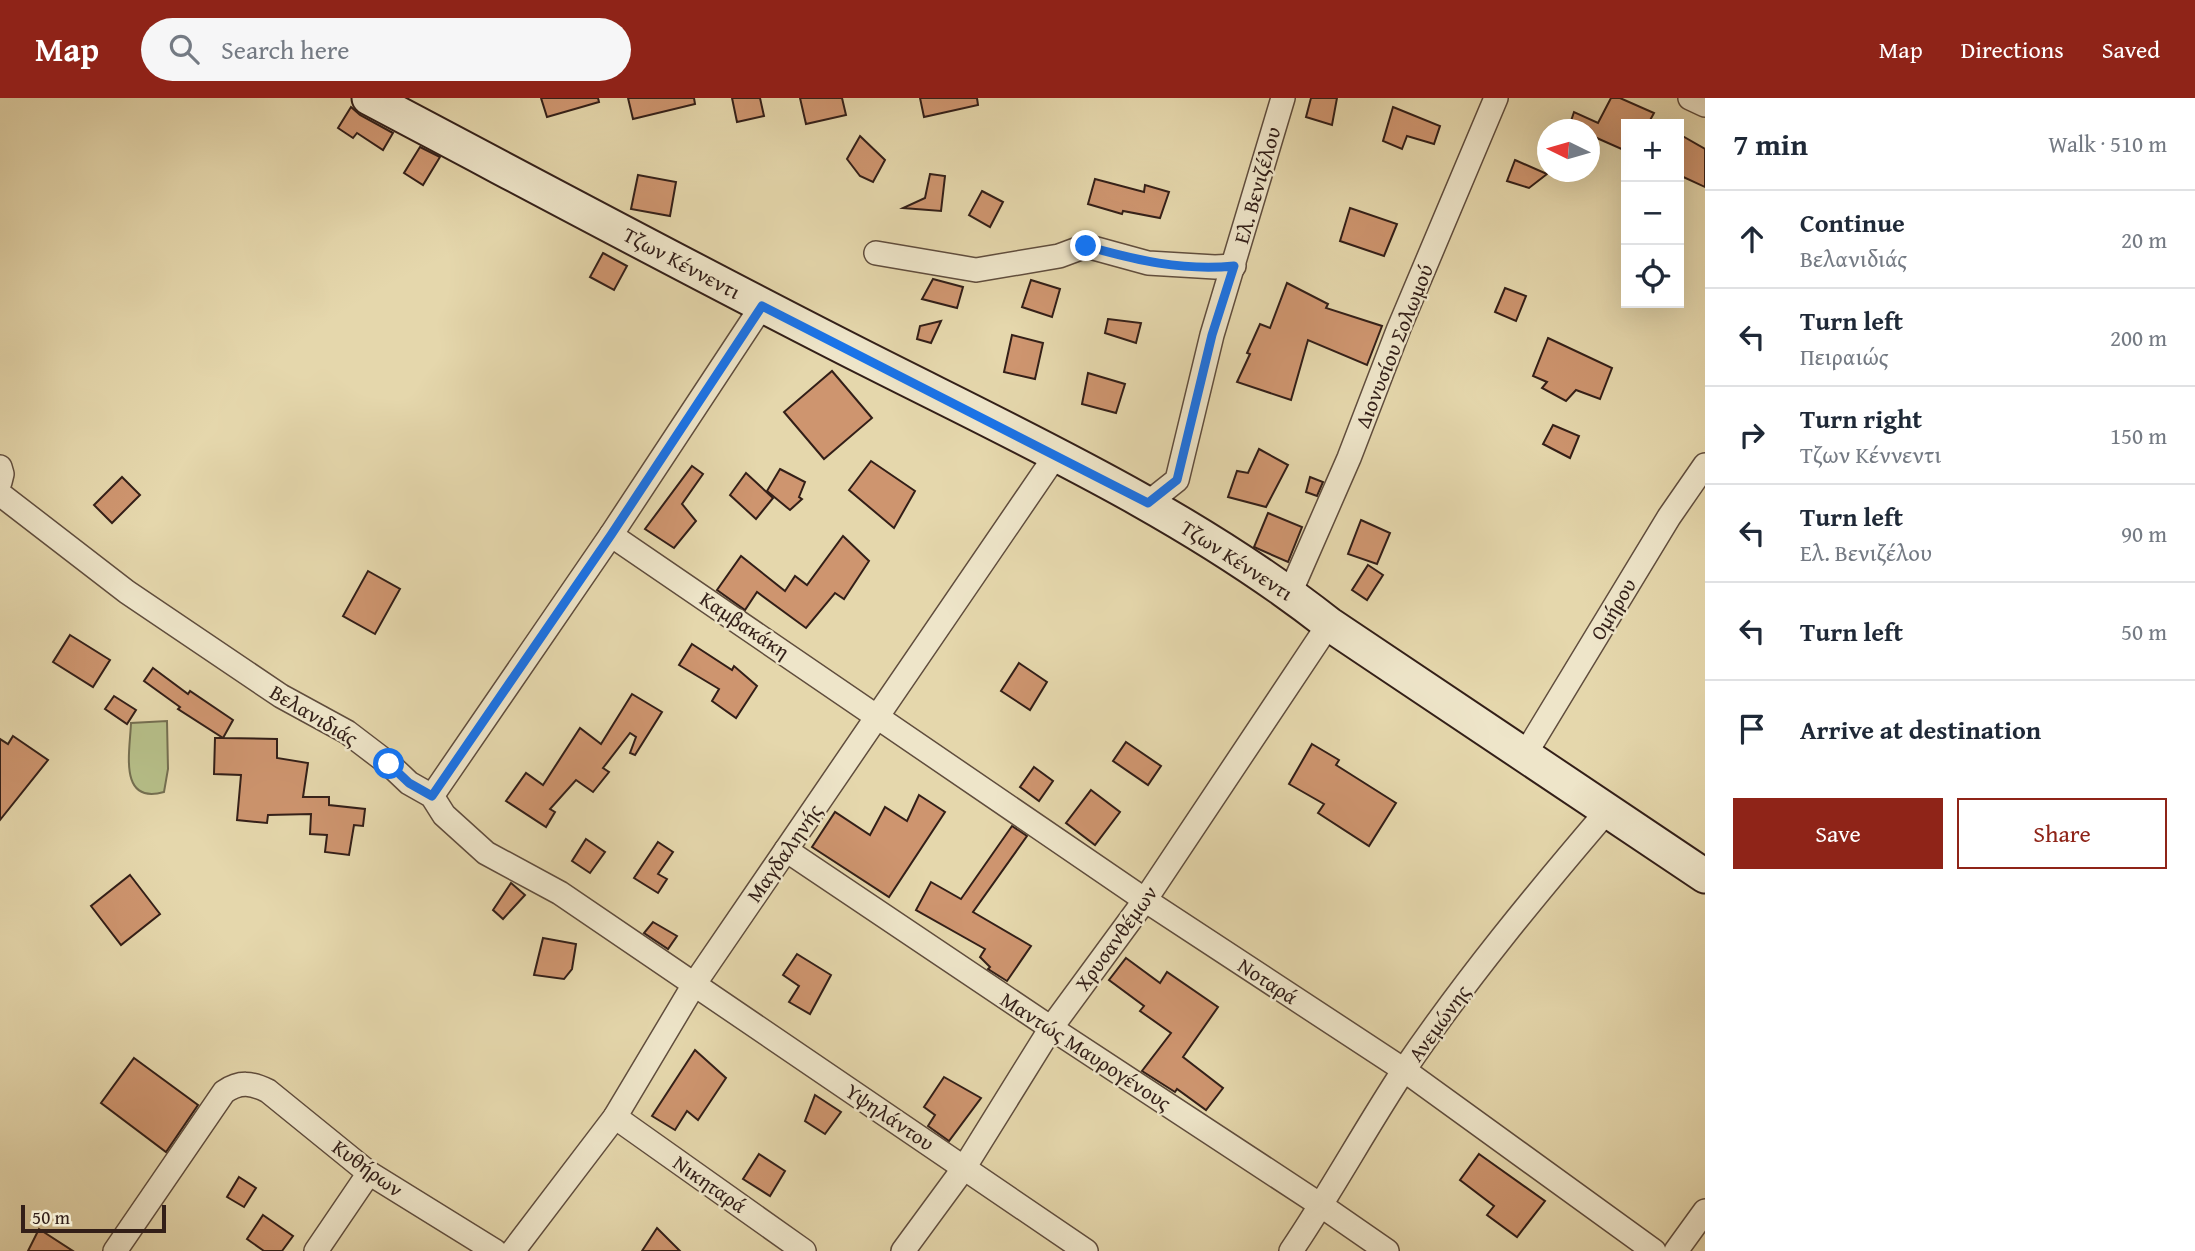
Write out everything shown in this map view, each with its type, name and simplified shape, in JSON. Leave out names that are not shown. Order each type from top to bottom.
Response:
[{"type":"street","name":"Τζων Κέννεντι","points":[[369,98],[762,306],[1148,503],[1290,593],[1329,624],[1705,876]]},
{"type":"street","name":"Ελ. Βενιζέλου","points":[[1148,503],[1177,480],[1212,335],[1283,98]]},
{"type":"street","name":"Διονυσίου Σολωμού","points":[[1290,593],[1349,458],[1399,328],[1496,98]]},
{"type":"street","points":[[1690,98],[1705,105]]},
{"type":"street","points":[[876,253],[976,270],[1059,256],[1086,246],[1148,263],[1234,266]]},
{"type":"street","points":[[432,796],[611,535],[762,306]]},
{"type":"street","name":"Μαγδαληνής","points":[[513,1251],[615,1117],[695,984],[1056,455]]},
{"type":"street","name":"Ομήρου","points":[[1524,756],[1669,517],[1705,465]]},
{"type":"street","points":[[0,467],[0,482]]},
{"type":"street","name":"Βελανιδιάς","points":[[0,494],[127,592],[281,696],[347,732],[409,783],[432,796],[444,816],[486,853],[559,893],[695,984]]},
{"type":"street","name":"Καμβακάκη","points":[[611,535],[878,717]]},
{"type":"street","name":"Χρυσανθέμων","points":[[903,1251],[964,1168],[1051,1028],[1144,901],[1329,624]]},
{"type":"street","name":"Νοταρά","points":[[878,717],[1144,901],[1404,1070],[1654,1251]]},
{"type":"street","name":"Ανεμώνης","points":[[1291,1251],[1322,1206],[1404,1070],[1520,913],[1608,810]]},
{"type":"street","name":"Μαντώς Μαυρογένους","points":[[786,850],[1387,1251]]},
{"type":"street","name":"Υψηλάντου","points":[[695,984],[1086,1251]]},
{"type":"street","name":"Κυθήρων","points":[[114,1251],[224,1092],[244,1083],[268,1091],[369,1173],[495,1251]]},
{"type":"street","name":"Νικηταρά","points":[[615,1117],[804,1251]]},
{"type":"street","points":[[316,1251],[369,1173]]},
{"type":"street","points":[[1676,1251],[1705,1210]]},
{"type":"green space","points":[[167,721],[168,769],[164,792],[149,794],[139,791],[130,773],[131,723]]},
{"type":"building","points":[[541,98],[598,98],[599,102],[547,117]]},
{"type":"building","points":[[628,98],[694,98],[695,104],[633,119]]},
{"type":"building","points":[[732,98],[760,98],[764,116],[737,122]]},
{"type":"building","points":[[800,98],[842,98],[846,115],[806,124]]},
{"type":"building","points":[[920,98],[977,98],[978,105],[924,117]]},
{"type":"building","points":[[1311,98],[1337,98],[1332,125],[1306,117]]},
{"type":"building","points":[[1611,98],[1620,98],[1654,113],[1651,119],[1621,119],[1621,149],[1600,139],[1600,119]]},
{"type":"building","points":[[351,107],[393,133],[383,150],[357,133],[353,138],[338,128]]},
{"type":"building","points":[[1393,107],[1440,126],[1434,144],[1407,136],[1402,149],[1383,141]]},
{"type":"building","points":[[1574,112],[1589,119],[1572,119]]},
{"type":"building","points":[[860,136],[885,160],[873,182],[860,176],[847,159]]},
{"type":"building","points":[[1684,137],[1705,149],[1705,187],[1684,177]]},
{"type":"building","points":[[420,147],[440,157],[423,185],[404,173]]},
{"type":"building","points":[[1515,160],[1537,170],[1537,182],[1529,188],[1507,181]]},
{"type":"building","points":[[930,174],[945,176],[941,211],[903,208],[925,198]]},
{"type":"building","points":[[638,175],[676,182],[670,216],[631,209]]},
{"type":"building","points":[[1095,179],[1144,192],[1145,185],[1169,192],[1160,218],[1123,211],[1122,214],[1088,204]]},
{"type":"building","points":[[982,191],[1003,202],[990,227],[969,215]]},
{"type":"building","points":[[1350,208],[1397,224],[1384,256],[1340,241]]},
{"type":"building","points":[[603,253],[627,266],[614,290],[590,277]]},
{"type":"building","points":[[933,279],[963,287],[957,308],[922,299]]},
{"type":"building","points":[[1031,280],[1060,289],[1052,317],[1022,307]]},
{"type":"building","points":[[1287,283],[1328,304],[1326,308],[1382,326],[1367,365],[1308,340],[1291,400],[1237,382],[1260,324],[1270,328]]},
{"type":"building","points":[[1505,288],[1526,296],[1516,321],[1495,312]]},
{"type":"building","points":[[1108,319],[1141,323],[1136,343],[1105,333]]},
{"type":"building","points":[[941,321],[931,343],[917,339],[920,326]]},
{"type":"building","points":[[1012,335],[1043,343],[1035,379],[1004,372]]},
{"type":"building","points":[[1548,338],[1612,368],[1600,399],[1576,390],[1566,401],[1542,388],[1547,382],[1533,376]]},
{"type":"building","points":[[832,371],[872,418],[824,459],[784,412]]},
{"type":"building","points":[[1088,373],[1125,384],[1116,413],[1082,404]]},
{"type":"building","points":[[1553,425],[1579,436],[1570,458],[1543,444]]},
{"type":"building","points":[[1259,449],[1288,465],[1266,507],[1228,497],[1237,471],[1248,473]]},
{"type":"building","points":[[871,461],[915,491],[894,528],[849,490]]},
{"type":"building","points":[[692,466],[703,474],[682,504],[696,521],[674,548],[645,529]]},
{"type":"building","points":[[780,469],[805,482],[799,497],[802,499],[790,510],[767,491]]},
{"type":"building","points":[[746,473],[773,498],[756,519],[730,495]]},
{"type":"building","points":[[122,477],[140,495],[112,523],[94,505]]},
{"type":"building","points":[[1310,477],[1323,482],[1317,496],[1306,492]]},
{"type":"building","points":[[1268,513],[1302,527],[1288,562],[1254,547]]},
{"type":"building","points":[[1361,520],[1390,533],[1377,564],[1348,554]]},
{"type":"building","points":[[843,536],[869,561],[844,599],[835,593],[806,628],[757,592],[745,610],[717,590],[741,556],[785,591],[795,576],[807,585]]},
{"type":"building","points":[[1368,565],[1383,575],[1367,600],[1352,590]]},
{"type":"building","points":[[368,571],[400,589],[375,634],[343,616]]},
{"type":"building","points":[[70,635],[110,660],[93,687],[53,662]]},
{"type":"building","points":[[692,644],[732,670],[734,666],[757,686],[736,718],[712,701],[719,689],[679,665]]},
{"type":"building","points":[[1019,663],[1047,682],[1030,710],[1001,691]]},
{"type":"building","points":[[153,668],[188,694],[190,691],[233,720],[223,738],[178,709],[180,707],[144,681]]},
{"type":"building","points":[[632,694],[662,712],[635,755],[630,753],[636,737],[630,733],[603,768],[609,772],[593,792],[576,780],[550,809],[555,812],[546,827],[506,801],[526,773],[543,785],[580,728],[601,744]]},
{"type":"building","points":[[114,696],[136,710],[127,724],[105,709]]},
{"type":"building","points":[[13,736],[48,760],[0,820],[0,739],[8,744]]},
{"type":"building","points":[[215,738],[277,739],[277,758],[308,763],[303,797],[329,797],[329,805],[365,809],[363,826],[354,825],[349,855],[325,852],[327,835],[310,834],[311,814],[268,815],[267,823],[237,820],[241,775],[214,774]]},
{"type":"building","points":[[1126,742],[1161,766],[1148,785],[1113,761]]},
{"type":"building","points":[[1312,744],[1339,760],[1336,765],[1396,803],[1369,846],[1318,813],[1324,804],[1289,784]]},
{"type":"building","points":[[1034,767],[1053,781],[1039,801],[1020,787]]},
{"type":"building","points":[[1091,790],[1120,812],[1095,845],[1066,823]]},
{"type":"building","points":[[919,795],[945,812],[889,897],[812,847],[835,812],[870,835],[885,807],[907,821]]},
{"type":"building","points":[[1012,826],[1027,836],[973,912],[1031,946],[1007,981],[988,969],[990,967],[980,957],[985,949],[916,910],[931,882],[961,899]]},
{"type":"building","points":[[586,839],[605,852],[590,873],[572,861]]},
{"type":"building","points":[[658,842],[673,852],[658,874],[667,879],[658,893],[634,878]]},
{"type":"building","points":[[130,875],[160,914],[121,945],[91,906]]},
{"type":"building","points":[[511,883],[525,895],[503,919],[493,910]]},
{"type":"building","points":[[653,922],[677,936],[668,949],[644,933]]},
{"type":"building","points":[[543,938],[576,944],[572,969],[564,979],[534,975]]},
{"type":"building","points":[[797,954],[831,975],[810,1014],[789,1002],[799,986],[783,975]]},
{"type":"building","points":[[1126,958],[1160,983],[1167,972],[1218,1007],[1183,1057],[1223,1088],[1206,1110],[1177,1089],[1175,1092],[1142,1071],[1171,1033],[1140,1011],[1144,1006],[1109,980]]},
{"type":"building","points":[[695,1050],[726,1078],[698,1120],[687,1111],[675,1130],[652,1116]]},
{"type":"building","points":[[134,1058],[198,1105],[166,1152],[101,1103]]},
{"type":"building","points":[[944,1077],[981,1098],[949,1141],[928,1126],[935,1115],[924,1107]]},
{"type":"building","points":[[815,1095],[841,1112],[825,1134],[805,1121]]},
{"type":"building","points":[[759,1154],[785,1171],[770,1196],[743,1179]]},
{"type":"building","points":[[1479,1154],[1545,1201],[1517,1237],[1487,1215],[1494,1206],[1460,1180]]},
{"type":"building","points":[[239,1177],[256,1188],[244,1207],[227,1197]]},
{"type":"building","points":[[263,1215],[293,1236],[282,1251],[264,1251],[247,1239]]},
{"type":"building","points":[[657,1228],[680,1251],[642,1251]]},
{"type":"building","points":[[39,1229],[73,1251],[28,1251]]},
{"type":"route","points":[[389,764],[409,783],[432,796],[611,535],[762,306],[1148,503],[1177,480],[1212,335],[1234,266],[1148,263],[1086,246]]}]
